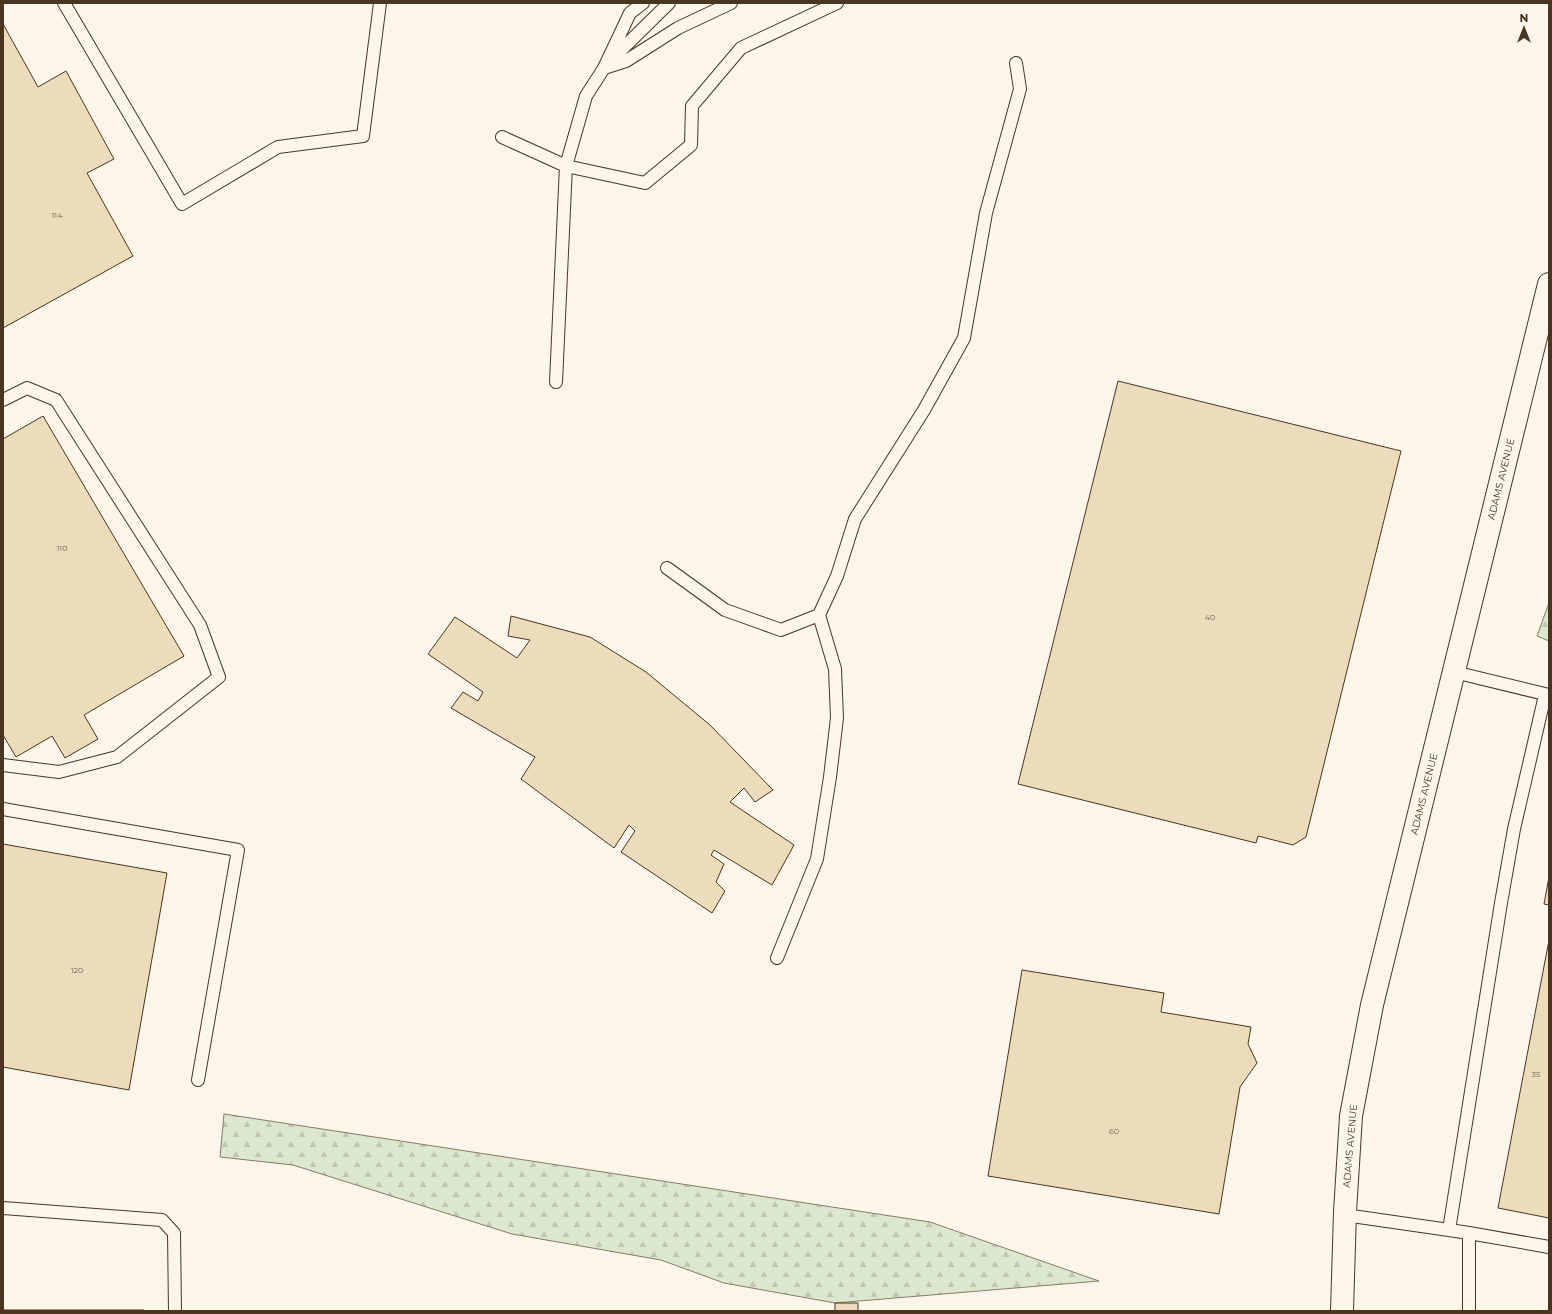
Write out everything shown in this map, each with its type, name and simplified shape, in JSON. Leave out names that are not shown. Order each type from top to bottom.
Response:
[{"type":"street","name":"ADAMS AVENUE","points":[[1342,1311],[1345,1215],[1351,1116],[1372,1005],[1549,284]]},
{"type":"lane","points":[[64,3],[182,204],[278,147],[363,136],[380,3]]},
{"type":"lane","points":[[556,382],[566,166],[586,96],[604,68],[630,12],[643,3]]},
{"type":"lane","points":[[604,68],[669,3]]},
{"type":"lane","points":[[604,68],[626,61],[678,28],[731,3]]},
{"type":"lane","points":[[502,137],[566,166],[645,183],[691,145],[692,106],[742,48],[837,3]]},
{"type":"lane","points":[[777,958],[817,859],[830,777],[837,718],[835,669],[819,615],[837,576],[855,518],[924,410],[964,338],[986,213],[1020,90],[1016,63]]},
{"type":"lane","points":[[3,400],[27,388],[56,400],[200,624],[220,677],[117,757],[59,772],[3,765]]},
{"type":"lane","points":[[667,568],[725,610],[781,630],[819,615]]},
{"type":"lane","points":[[1449,1230],[1514,829],[1547,695],[1454,672]]},
{"type":"lane","points":[[3,809],[238,850],[198,1080]]},
{"type":"lane","points":[[3,1208],[162,1220],[174,1233],[175,1311]]},
{"type":"lane","points":[[1345,1215],[1469,1233],[1549,1247]]},
{"type":"lane","points":[[1469,1233],[1469,1311]]},
{"type":"green space","points":[[1549,603],[1549,641],[1537,636]]},
{"type":"green space","points":[[224,1114],[930,1222],[1099,1281],[835,1303],[724,1283],[661,1260],[512,1234],[293,1165],[220,1157]]},
{"type":"building","points":[[3,24],[38,87],[66,71],[114,159],[87,173],[133,256],[3,328]]},
{"type":"building","points":[[1118,381],[1401,451],[1306,837],[1293,845],[1258,836],[1256,843],[1018,784]]},
{"type":"building","points":[[43,416],[184,656],[84,715],[98,739],[65,758],[52,736],[16,757],[3,735],[3,439]]},
{"type":"building","points":[[511,616],[590,637],[646,672],[710,725],[773,790],[755,802],[744,788],[730,802],[794,845],[772,885],[714,850],[711,855],[724,864],[716,882],[725,891],[712,913],[621,852],[635,831],[629,825],[614,848],[521,779],[535,757],[451,708],[463,692],[478,701],[483,692],[428,654],[455,617],[517,658],[530,640],[508,636]]},
{"type":"building","points":[[3,844],[167,873],[129,1090],[3,1067]]},
{"type":"building","points":[[1549,877],[1549,905],[1544,904]]},
{"type":"building","points":[[1549,940],[1549,1218],[1498,1208]]},
{"type":"building","points":[[1022,970],[1164,993],[1161,1012],[1251,1027],[1248,1044],[1257,1063],[1240,1087],[1219,1214],[988,1176]]},
{"type":"building","points":[[835,1303],[858,1303],[858,1311],[835,1311]]},
{"type":"building","points":[[144,1310],[144,1311],[3,1311]]}]
